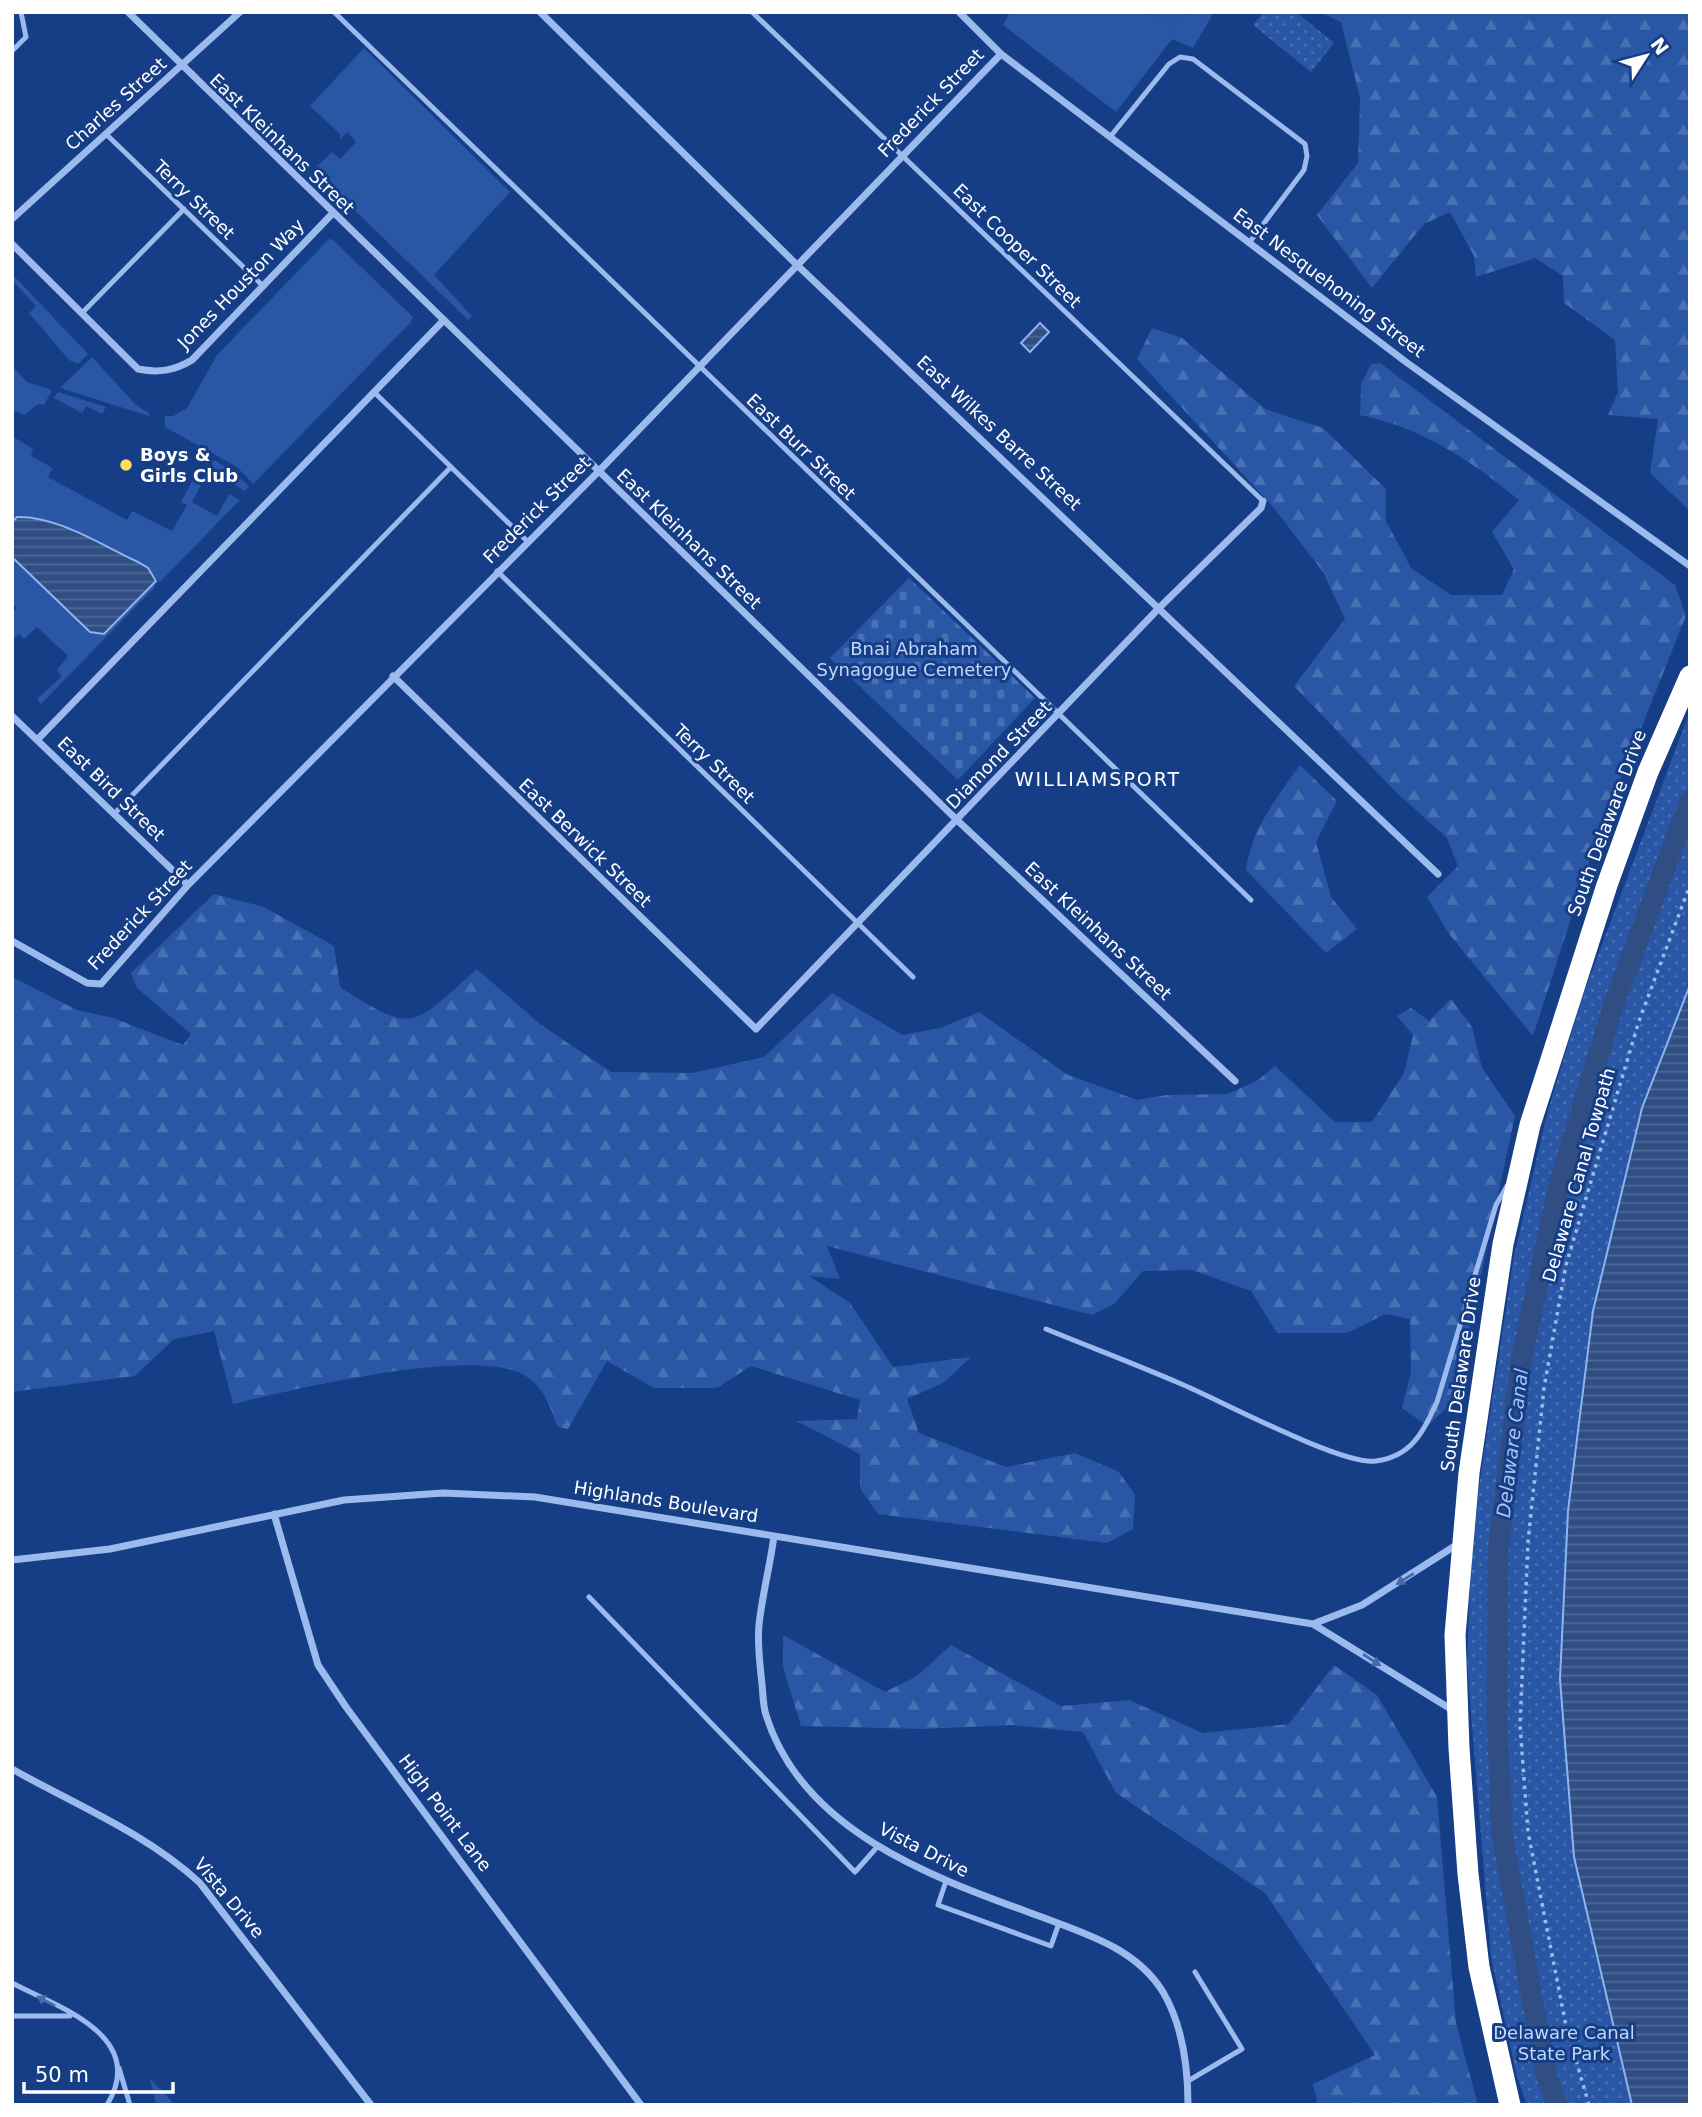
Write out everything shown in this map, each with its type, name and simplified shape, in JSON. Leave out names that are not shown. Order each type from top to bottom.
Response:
[{"type":"highway","name":"South Delaware Drive","points":[[1510,2105],[1475,1940],[1468,1874],[1457,1713],[1455,1635],[1461,1541],[1501,1258],[1520,1164],[1544,1076],[1603,898],[1648,772],[1690,676]]},
{"type":"street","name":"East Kleinhans Street","points":[[128,12],[597,473],[957,820],[1235,1081]]},
{"type":"street","name":"Charles Street","points":[[12,219],[240,12]]},
{"type":"street","name":"East Wilkes Barre Street","points":[[540,12],[796,264],[1438,874]]},
{"type":"street","name":"East Nesquehoning Street","points":[[959,12],[1000,54],[1406,362],[1690,566]]},
{"type":"street","name":"Frederick Street","points":[[12,941],[94,986],[100,984],[188,885],[597,473],[1000,54]]},
{"type":"street","name":"Jones Houston Way","points":[[12,244],[138,369],[152,372],[177,369],[191,360],[332,214]]},
{"type":"street","points":[[37,740],[442,322]]},
{"type":"street","name":"Diamond Street","points":[[756,1029],[1059,716],[1160,607],[1261,508],[1263,501]]},
{"type":"street","name":"East Berwick Street","points":[[393,676],[756,1029]]},
{"type":"street","name":"East Bird Street","points":[[12,716],[188,885]]},
{"type":"street","name":"Highlands Boulevard","points":[[12,1560],[110,1549],[344,1500],[443,1493],[575,1503],[1313,1624],[1457,1713]]},
{"type":"street","name":"High Point Lane","points":[[274,1514],[318,1665],[346,1707],[641,2105]]},
{"type":"street","name":"Vista Drive","points":[[774,1536],[759,1626],[765,1714],[780,1746],[803,1780],[821,1800],[878,1846],[946,1881],[1059,1923],[1119,1949],[1149,1974],[1163,1992],[1185,2050],[1188,2105]]},
{"type":"street","points":[[1313,1624],[1362,1605],[1461,1541]]},
{"type":"street","name":"Vista Drive","points":[[12,1769],[145,1840],[182,1867],[224,1912],[371,2105]]},
{"type":"lane","points":[[12,51],[26,37],[21,12]]},
{"type":"lane","name":"East Burr Street","points":[[334,12],[1251,900]]},
{"type":"lane","name":"East Cooper Street","points":[[752,12],[1263,501]]},
{"type":"lane","points":[[1110,137],[1169,64],[1181,57],[1193,60],[1305,144],[1307,156],[1304,170],[1249,243]]},
{"type":"lane","name":"Terry Street","points":[[106,134],[263,286]]},
{"type":"lane","points":[[82,313],[184,209]]},
{"type":"lane","points":[[374,392],[527,541]]},
{"type":"lane","points":[[114,814],[451,467]]},
{"type":"lane","name":"Terry Street","points":[[497,571],[913,977]]},
{"type":"lane","points":[[1045,1329],[1180,1383],[1336,1454],[1374,1462],[1392,1457],[1409,1450],[1423,1432],[1437,1402],[1496,1205],[1520,1164]]},
{"type":"lane","points":[[589,1597],[855,1872],[878,1846]]},
{"type":"lane","points":[[946,1881],[938,1905],[1051,1946],[1059,1923]]},
{"type":"lane","points":[[1188,2081],[1242,2049],[1195,1972]]},
{"type":"lane","points":[[12,1983],[83,2020],[107,2039],[130,2105]]},
{"type":"lane","points":[[12,2016],[61,2015],[83,2020]]},
{"type":"lane","points":[[107,2105],[115,2084],[113,2050]]},
{"type":"path","name":"Delaware Canal Towpath","points":[[1589,2105],[1566,2026],[1528,1832],[1520,1725],[1528,1542],[1544,1388],[1566,1265],[1631,1046],[1690,885]]},
{"type":"green space","points":[[1010,12],[1147,12],[1171,25],[1189,12],[1214,12],[1193,48],[1172,39],[1116,112],[1003,25]]},
{"type":"green space","points":[[1147,12],[1189,12],[1171,25]]},
{"type":"green space","points":[[1264,12],[1296,12],[1334,43],[1311,72],[1253,25]]},
{"type":"green space","points":[[1320,12],[1690,12],[1690,511],[1650,473],[1658,419],[1608,415],[1618,392],[1615,340],[1564,303],[1563,276],[1535,258],[1476,277],[1474,256],[1450,212],[1424,224],[1372,288],[1317,215],[1358,163],[1360,98],[1341,22]]},
{"type":"green space","points":[[364,48],[510,192],[434,275],[472,316],[468,320],[313,170],[332,152],[340,159],[356,142],[347,132],[340,139],[340,134],[310,106]]},
{"type":"green space","points":[[329,239],[413,317],[253,484],[237,467],[165,427],[165,416],[173,416],[187,408],[217,355]]},
{"type":"green space","points":[[15,277],[88,354],[78,364],[69,360],[29,313],[36,306],[12,280]]},
{"type":"green space","points":[[1152,328],[1182,338],[1265,409],[1323,428],[1386,489],[1386,521],[1411,568],[1451,595],[1502,595],[1514,569],[1492,532],[1519,500],[1445,447],[1404,428],[1360,415],[1361,385],[1371,364],[1380,363],[1675,585],[1686,616],[1596,841],[1533,1036],[1449,934],[1427,897],[1458,866],[1447,838],[1396,792],[1294,686],[1345,619],[1323,572],[1274,508],[1137,359]]},
{"type":"green space","points":[[92,357],[136,405],[150,414],[149,416],[60,388]]},
{"type":"green space","points":[[12,366],[27,382],[52,390],[44,405],[38,404],[24,415],[12,410]]},
{"type":"green space","points":[[58,392],[106,407],[102,414],[86,406],[82,413],[54,398]]},
{"type":"green space","points":[[12,436],[33,449],[31,456],[53,468],[48,477],[127,520],[132,511],[172,531],[187,505],[181,502],[193,480],[201,485],[192,502],[217,516],[229,494],[240,500],[160,582],[146,569],[155,587],[41,704],[37,699],[62,676],[57,670],[68,656],[37,627],[24,639],[19,634],[12,640],[12,613],[17,608],[12,603]]},
{"type":"green space","points":[[214,460],[231,470],[249,486],[245,491],[210,469]]},
{"type":"green space","name":"Bnai Abraham Synagogue Cemetery","points":[[909,578],[1035,698],[958,780],[830,658]]},
{"type":"green space","name":"Delaware Canal State Park","points":[[1690,711],[1690,985],[1642,1108],[1593,1311],[1574,1857],[1632,2105],[1527,2105],[1517,2077],[1491,1957],[1467,1665],[1472,1533],[1514,1256],[1547,1114],[1583,995]]},
{"type":"green space","points":[[1300,765],[1337,801],[1316,842],[1331,897],[1357,929],[1326,953],[1246,870],[1259,828]]},
{"type":"green space","points":[[214,894],[264,907],[334,946],[340,987],[384,1013],[400,1018],[413,1018],[426,1012],[477,969],[541,1025],[611,1072],[692,1073],[764,1057],[832,993],[902,1035],[940,1028],[979,1012],[1066,1074],[1137,1100],[1167,1095],[1228,1094],[1258,1080],[1275,1066],[1335,1122],[1372,1122],[1404,1073],[1413,1035],[1397,1016],[1411,1008],[1429,1021],[1451,999],[1472,1027],[1482,1068],[1515,1116],[1459,1378],[1447,1407],[1428,1426],[1402,1408],[1411,1372],[1410,1319],[1386,1314],[1347,1333],[1277,1333],[1251,1291],[1192,1270],[1143,1271],[1114,1304],[1092,1315],[827,1246],[840,1279],[809,1276],[850,1303],[893,1367],[971,1357],[943,1383],[907,1399],[919,1433],[1006,1467],[1075,1453],[1119,1472],[1135,1495],[1133,1529],[1107,1543],[878,1514],[860,1488],[860,1454],[797,1421],[857,1419],[860,1400],[751,1366],[717,1388],[654,1388],[607,1361],[568,1429],[558,1427],[546,1398],[537,1385],[524,1375],[499,1367],[465,1365],[381,1373],[233,1404],[214,1331],[174,1339],[135,1376],[12,1392],[12,977],[77,1010],[113,1018],[183,1045],[191,1034],[137,988],[131,973]]},
{"type":"green space","points":[[783,1635],[885,1692],[917,1676],[951,1645],[1061,1706],[1129,1700],[1203,1733],[1289,1724],[1334,1665],[1377,1695],[1437,1797],[1456,2023],[1478,2105],[1318,2105],[1313,2084],[1375,2055],[1265,1893],[1116,1793],[1083,1732],[1012,1725],[922,1729],[801,1726],[783,1667]]},
{"type":"green space","points":[[150,2078],[175,2105],[156,2105]]},
{"type":"shaded area","points":[[1040,323],[1049,332],[1030,352],[1021,343]]},
{"type":"shaded area","points":[[17,517],[64,526],[138,562],[148,568],[156,581],[104,634],[90,632],[12,557],[12,522]]},
{"type":"shaded area","points":[[1690,985],[1690,2105],[1632,2105],[1574,1857],[1560,1679],[1568,1511],[1593,1311],[1642,1108]]},
{"type":"waterway","name":"Delaware Canal","points":[[1557,2105],[1546,2075],[1502,1834],[1497,1715],[1498,1553],[1521,1362],[1560,1181],[1614,1004],[1690,801]]},
{"type":"place","name":"Boys & Girls Club","points":[[126,465]]},
{"type":"district","name":"WILLIAMSPORT","points":[[1098,779]]}]
